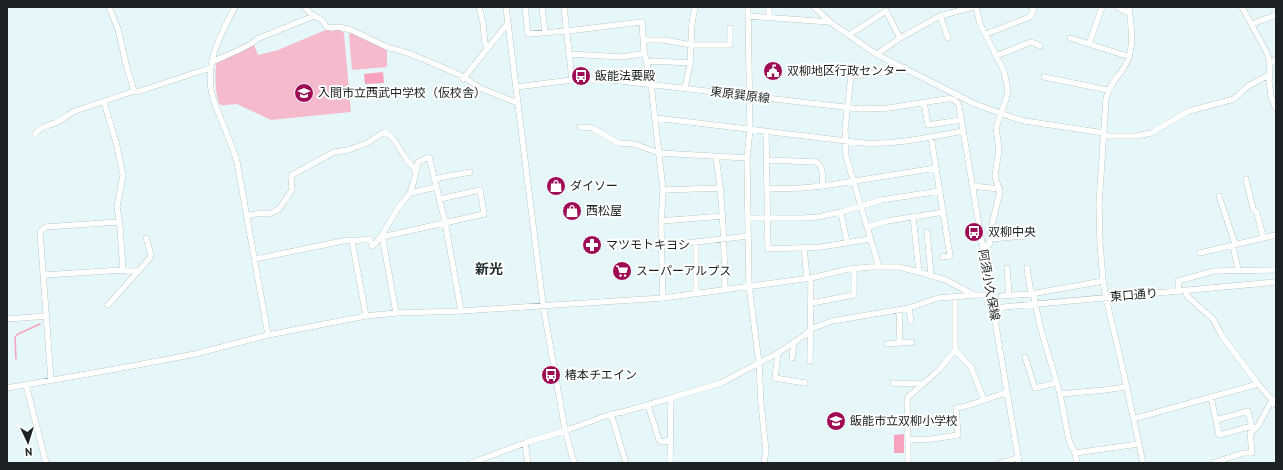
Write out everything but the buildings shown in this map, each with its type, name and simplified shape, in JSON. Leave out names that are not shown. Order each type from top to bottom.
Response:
[{"type":"street","points":[[109,7],[118,28],[134,91]]},
{"type":"street","points":[[235,7],[215,48],[211,65],[212,95],[235,153],[268,335]]},
{"type":"street","points":[[305,7],[314,16],[322,20],[327,27],[339,27],[351,30],[387,47],[408,53],[437,65],[460,76],[482,90],[518,103]]},
{"type":"street","points":[[479,7],[484,27],[485,44],[488,48]]},
{"type":"street","points":[[506,7],[543,305],[565,430],[574,463]]},
{"type":"street","points":[[525,7],[528,34],[642,22],[645,53],[656,118],[663,190],[661,221],[663,298]]},
{"type":"street","points":[[542,7],[545,33]]},
{"type":"street","points":[[564,7],[572,80]]},
{"type":"street","points":[[685,88],[690,63],[692,24],[695,7]]},
{"type":"street","points":[[748,7],[751,96],[747,158],[748,236],[750,286],[759,363],[761,404],[766,451],[764,463]]},
{"type":"street","points":[[770,7],[770,18]]},
{"type":"street","points":[[814,7],[830,22],[877,54],[975,104],[1025,121],[1103,134],[1136,136],[1151,133],[1189,111],[1234,99],[1248,86],[1269,75]]},
{"type":"street","points":[[877,54],[900,38],[940,16],[974,7],[980,24],[1004,71],[1008,90],[996,128],[999,149],[996,176],[1000,192],[992,224],[989,246],[982,247]]},
{"type":"street","points":[[986,34],[1030,17],[1034,9],[1031,7]]},
{"type":"street","points":[[1089,44],[1102,7]]},
{"type":"street","points":[[1117,7],[1129,10],[1132,40],[1130,57],[1123,70],[1113,80],[1106,98],[1099,212],[1100,243],[1106,298],[1143,463]]},
{"type":"street","points":[[1242,7],[1267,53],[1270,63],[1269,82],[1271,96],[1276,108]]},
{"type":"street","points":[[848,34],[886,11],[900,38]]},
{"type":"street","points":[[35,134],[42,127],[56,123],[67,115],[76,111],[134,91],[137,92],[211,65],[255,42],[257,39],[314,16]]},
{"type":"street","points":[[748,16],[830,22]]},
{"type":"street","points":[[940,16],[948,38]]},
{"type":"street","points":[[1252,24],[1276,16]]},
{"type":"street","points":[[464,79],[508,23]]},
{"type":"street","points":[[644,40],[663,40],[692,45],[730,45],[730,28]]},
{"type":"street","points":[[1070,38],[1130,57]]},
{"type":"street","points":[[996,56],[1031,42],[1040,46]]},
{"type":"street","points":[[569,54],[623,57],[645,53]]},
{"type":"street","points":[[1270,63],[1276,60]]},
{"type":"street","points":[[647,62],[690,63]]},
{"type":"street","points":[[879,267],[846,156],[844,141],[851,76],[896,71],[904,67]]},
{"type":"street","points":[[1044,77],[1108,90]]},
{"type":"street","name":"東原巽原線","points":[[516,87],[572,80],[612,80],[847,108],[876,109],[950,98],[955,100],[959,106]]},
{"type":"street","points":[[1269,82],[1276,82]]},
{"type":"street","points":[[104,102],[116,142],[123,175],[117,207],[123,270]]},
{"type":"street","points":[[924,102],[928,125],[961,120]]},
{"type":"street","name":"阿須小久保線","points":[[959,106],[1018,460]]},
{"type":"street","points":[[656,118],[863,144],[890,144],[963,131]]},
{"type":"street","points":[[580,127],[592,128],[619,143],[634,144],[659,153],[747,158]]},
{"type":"street","points":[[247,216],[259,213],[269,214],[279,209],[292,190],[292,175],[334,152],[348,150],[367,143],[384,132],[388,133],[394,140],[416,170]]},
{"type":"street","points":[[766,132],[768,249],[804,248],[870,239]]},
{"type":"street","points":[[931,137],[950,256],[942,257]]},
{"type":"street","points":[[255,259],[345,240],[352,241],[370,239],[372,246],[374,245],[382,236],[398,208],[410,193],[418,162],[429,157],[445,222],[460,311]]},
{"type":"street","points":[[716,157],[721,188],[723,216],[725,290]]},
{"type":"street","points":[[767,160],[819,163],[821,166],[823,186]]},
{"type":"street","points":[[767,189],[823,186],[936,168]]},
{"type":"street","points":[[434,179],[470,172]]},
{"type":"street","points":[[1246,179],[1253,208],[1257,213],[1263,238]]},
{"type":"street","points":[[972,186],[1000,189]]},
{"type":"street","points":[[410,193],[436,187]]},
{"type":"street","points":[[663,190],[721,188]]},
{"type":"street","points":[[382,236],[484,214],[480,190],[440,199]]},
{"type":"street","points":[[748,218],[817,217],[860,207],[881,200],[940,191]]},
{"type":"street","points":[[1219,196],[1234,244],[1238,270]]},
{"type":"street","points":[[841,212],[847,243]]},
{"type":"street","points":[[867,227],[913,216],[944,212]]},
{"type":"street","points":[[661,221],[723,216]]},
{"type":"street","points":[[913,216],[919,272]]},
{"type":"street","points":[[51,380],[40,232],[45,227],[119,222]]},
{"type":"street","points":[[926,232],[931,275]]},
{"type":"street","points":[[1200,253],[1276,235]]},
{"type":"street","points":[[382,236],[396,313]]},
{"type":"street","points":[[661,246],[748,236]]},
{"type":"street","points":[[990,239],[1025,236]]},
{"type":"street","points":[[108,305],[150,258],[151,255],[146,238]]},
{"type":"street","points":[[352,241],[366,316]]},
{"type":"street","points":[[696,242],[696,293]]},
{"type":"street","points":[[804,248],[809,278],[811,329],[810,361]]},
{"type":"street","points":[[7,388],[194,354],[268,335],[366,316],[396,313],[460,311],[663,298],[809,278],[854,269],[879,267],[899,267],[931,275],[946,280],[974,295]]},
{"type":"street","points":[[1007,268],[1009,295]]},
{"type":"street","points":[[1027,268],[1034,304],[1060,394],[1069,440],[1075,453],[1077,463]]},
{"type":"street","points":[[810,303],[854,295],[854,269]]},
{"type":"street","points":[[44,275],[123,270],[139,271]]},
{"type":"street","points":[[1179,291],[1178,281],[1214,271],[1276,270]]},
{"type":"street","points":[[1001,296],[1032,293],[1103,281]]},
{"type":"street","name":"東口通り","points":[[993,308],[1276,282]]},
{"type":"street","points":[[1186,290],[1187,296],[1213,319],[1222,336],[1258,384],[1275,401],[1258,426],[1219,435],[1211,397]]},
{"type":"street","points":[[471,463],[611,414],[648,405],[721,383],[778,354],[811,329],[837,319],[909,308],[938,298],[990,295]]},
{"type":"street","points":[[908,463],[907,400],[908,397],[939,370],[954,350],[955,297]]},
{"type":"street","points":[[909,308],[911,321]]},
{"type":"street","points":[[899,310],[900,343]]},
{"type":"street","points":[[7,319],[47,316]]},
{"type":"street","points":[[887,344],[912,342]]},
{"type":"street","points":[[792,358],[794,343]]},
{"type":"street","points":[[954,350],[971,367],[984,400]]},
{"type":"street","points":[[778,354],[775,378],[805,383]]},
{"type":"street","points":[[1025,357],[1035,388],[1056,383]]},
{"type":"street","points":[[893,383],[923,384]]},
{"type":"street","points":[[1133,419],[1258,384]]},
{"type":"street","points":[[26,385],[46,463]]},
{"type":"street","points":[[1060,394],[1126,387]]},
{"type":"street","points":[[908,440],[932,439],[958,435],[956,408],[971,405],[1007,393]]},
{"type":"street","points":[[670,463],[671,398]]},
{"type":"street","points":[[648,405],[659,440],[662,442],[670,440]]},
{"type":"street","points":[[1213,463],[1243,454],[1252,453],[1250,433],[1253,428],[1248,410],[1216,420]]},
{"type":"street","points":[[611,414],[626,463]]},
{"type":"street","points":[[525,443],[528,463]]},
{"type":"street","points":[[1075,453],[1138,444]]},
{"type":"street","points":[[1001,463],[1018,460]]},
{"type":"shaded area","points":[[328,29],[338,29],[344,33],[351,112],[271,120],[237,104],[225,106],[219,104],[215,74],[216,64],[220,61],[254,45],[258,55],[278,50]]},
{"type":"shaded area","points":[[351,32],[385,48],[387,51],[387,67],[352,70],[349,35]]},
{"type":"shaded area","points":[[383,72],[384,83],[365,84],[364,74]]},
{"type":"shaded area","points":[[904,434],[904,453],[894,453],[894,435]]},
{"type":"waterway","points":[[16,359],[15,337],[18,334],[40,324]]},
{"type":"place","name":"双柳地区行政センター","points":[[773,71]]},
{"type":"place","name":"飯能法要殿","points":[[581,76]]},
{"type":"place","name":"入間市立西武中学校（仮校舎）","points":[[304,93]]},
{"type":"place","name":"ダイソー","points":[[556,186]]},
{"type":"place","name":"西松屋","points":[[572,211]]},
{"type":"place","name":"双柳中央","points":[[974,232]]},
{"type":"place","name":"マツモトキヨシ","points":[[592,245]]},
{"type":"place","name":"スーパーアルプス","points":[[622,271]]},
{"type":"place","name":"椿本チエイン","points":[[551,375]]},
{"type":"place","name":"飯能市立双柳小学校","points":[[836,421]]},
{"type":"district","name":"新光","points":[[489,269]]}]
